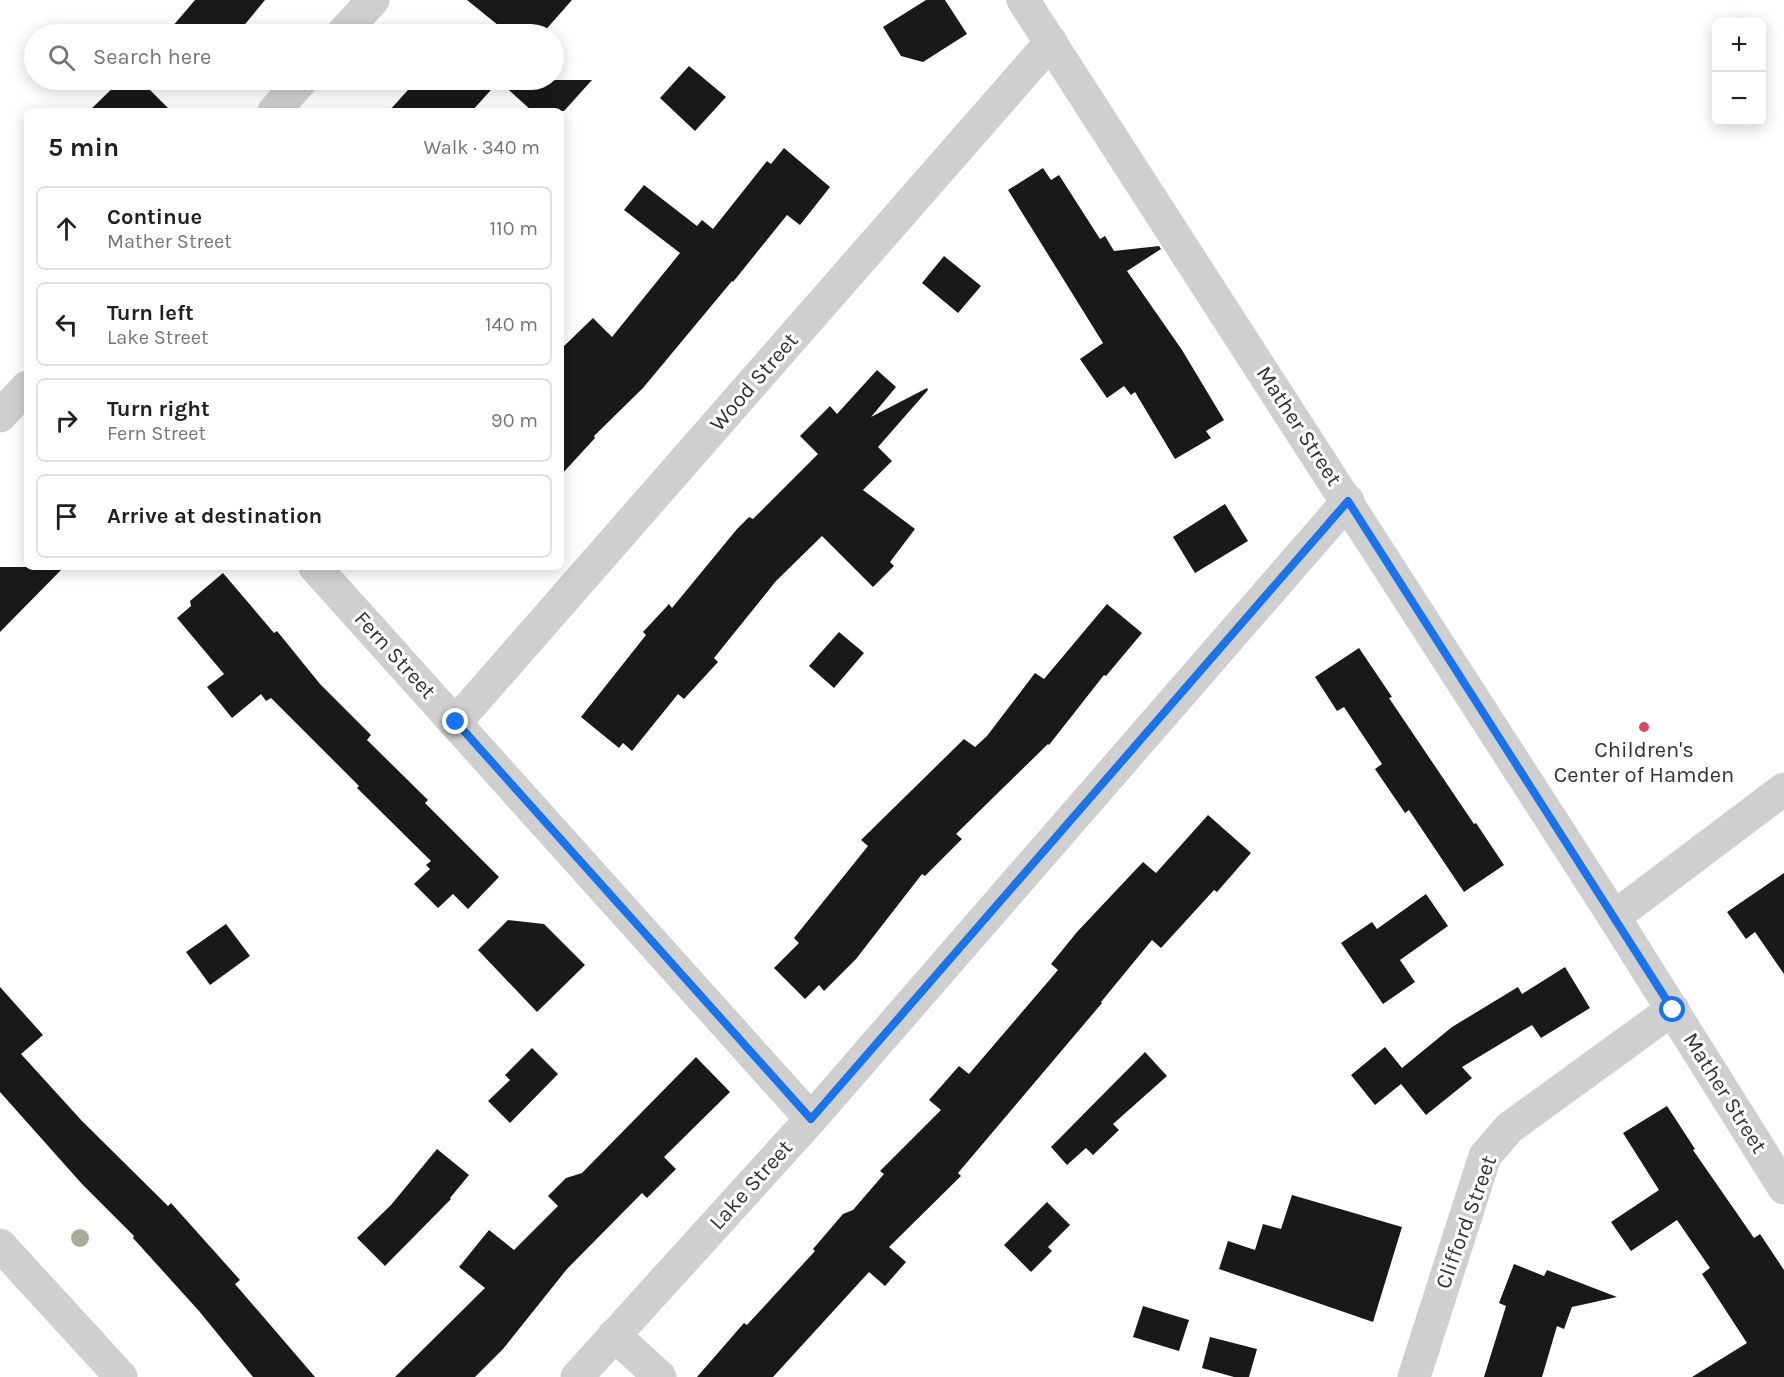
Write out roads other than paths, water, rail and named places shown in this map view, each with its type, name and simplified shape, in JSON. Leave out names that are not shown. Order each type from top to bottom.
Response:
[{"type":"street","points":[[351,24],[373,0]]},
{"type":"street","name":"Mather Street","points":[[1023,0],[1348,501],[1784,1188]]},
{"type":"street","name":"Wood Street","points":[[456,722],[1051,42]]},
{"type":"street","points":[[277,108],[293,90]]},
{"type":"street","points":[[0,416],[24,390]]},
{"type":"street","name":"Lake Street","points":[[577,1377],[811,1119],[1348,501]]},
{"type":"street","name":"Fern Street","points":[[318,570],[811,1119]]},
{"type":"street","points":[[1614,917],[1784,789]]},
{"type":"street","name":"Clifford Street","points":[[1414,1377],[1485,1156],[1509,1128],[1673,1010]]},
{"type":"street","points":[[0,1245],[121,1377]]},
{"type":"street","points":[[615,1335],[660,1377]]},
{"type":"place","name":"Children's Center of Hamden","points":[[1644,727]]}]
